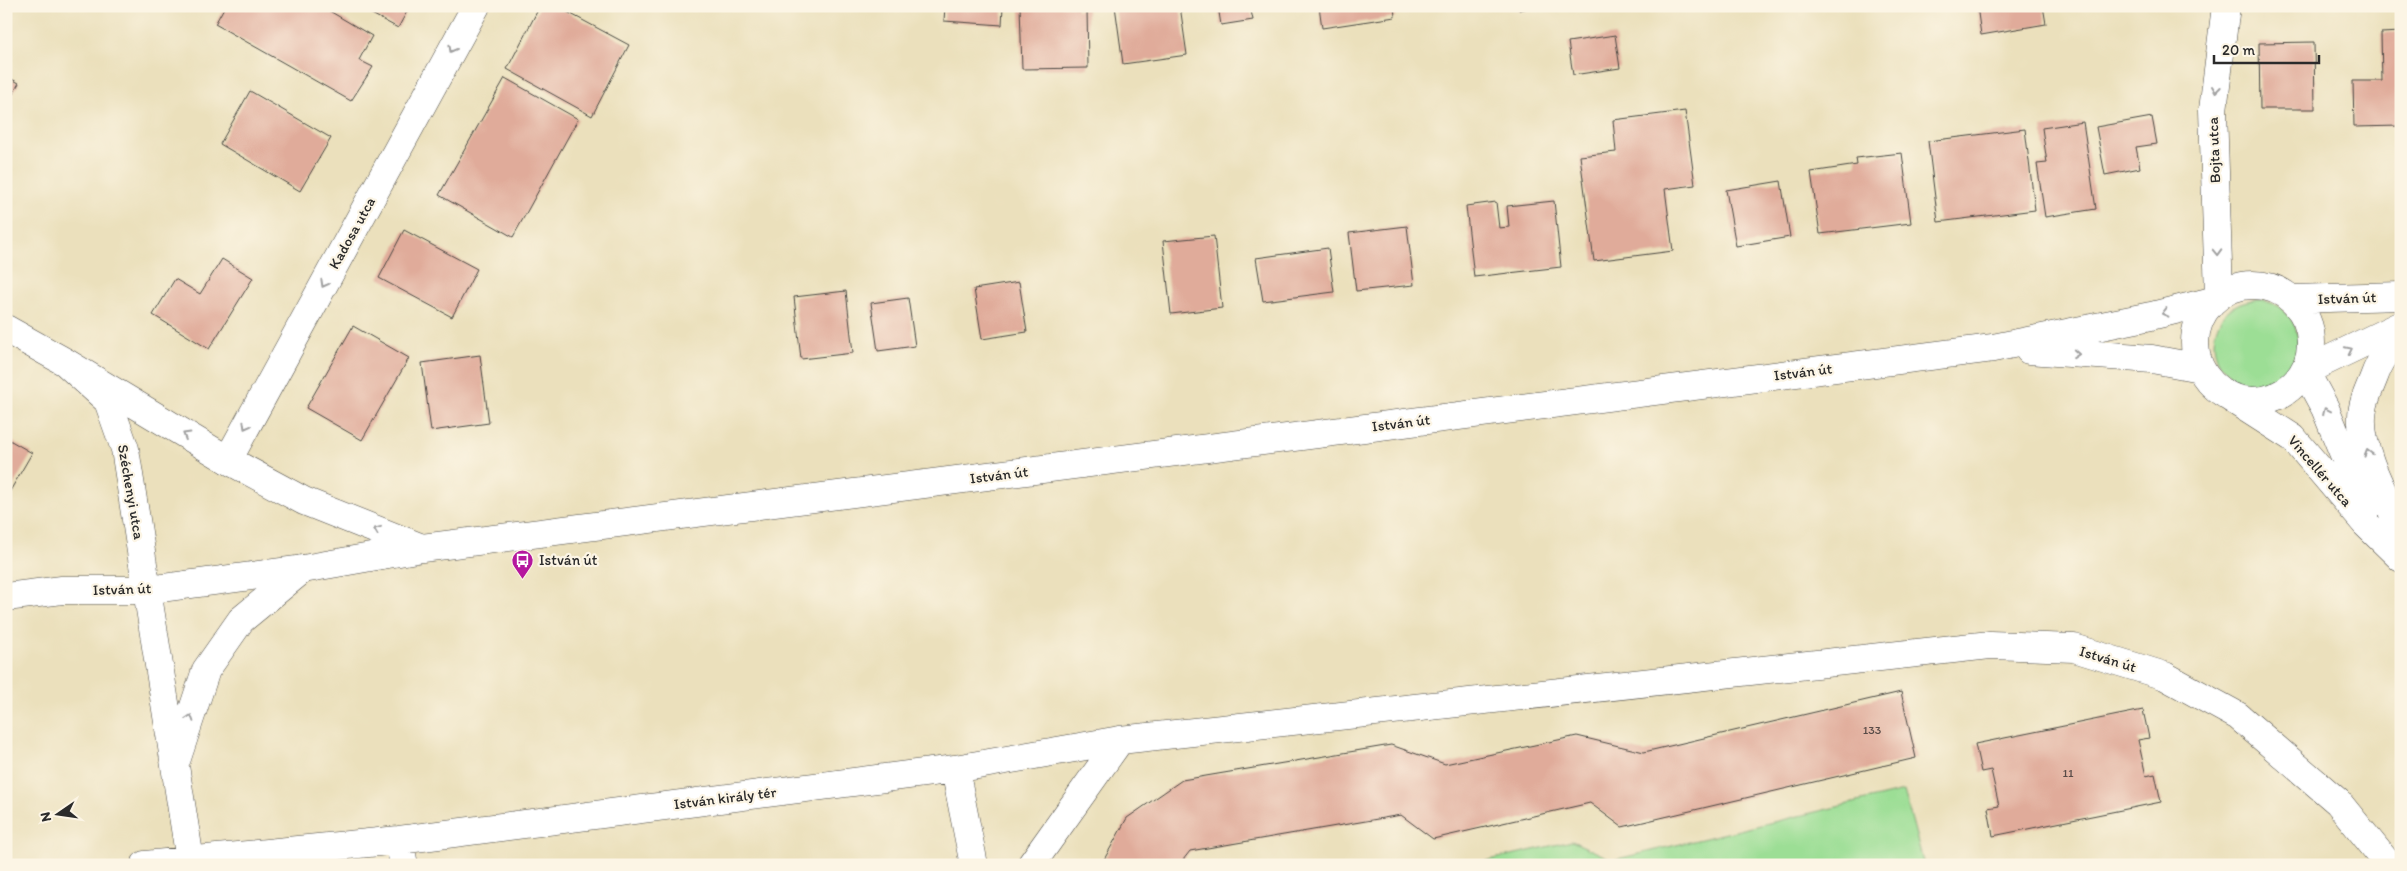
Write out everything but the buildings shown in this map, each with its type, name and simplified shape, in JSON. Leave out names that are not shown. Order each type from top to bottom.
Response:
[{"type":"street","name":"Kadosa utca","points":[[228,460],[476,6]]},
{"type":"street","name":"Bojta utca","points":[[2215,298],[2213,110],[2226,6]]},
{"type":"street","points":[[2256,284],[2276,289],[2292,299],[2302,311],[2309,326],[2312,341],[2310,357],[2305,371],[2291,388],[2272,399],[2250,402],[2229,397],[2212,385],[2200,368],[2195,351],[2195,332],[2202,315],[2215,298],[2236,287],[2256,284]]},
{"type":"street","name":"István út","points":[[2292,299],[2401,296]]},
{"type":"street","name":"István út","points":[[6,597],[62,590],[147,590],[303,569],[422,548],[1993,348],[2151,316],[2215,298]]},
{"type":"street","points":[[2305,371],[2401,325]]},
{"type":"street","name":"Széchenyi utca","points":[[6,329],[65,362],[108,401],[126,449],[190,860]]},
{"type":"street","points":[[2401,340],[2384,356],[2377,370],[2364,403],[2362,419],[2370,459],[2401,530]]},
{"type":"street","name":"István út","points":[[1993,348],[2152,359],[2200,368]]},
{"type":"street","points":[[65,362],[228,460],[304,501],[422,548]]},
{"type":"street","name":"Vincellér utca","points":[[2305,371],[2325,408],[2345,457],[2401,545]]},
{"type":"street","name":"Vincellér utca","points":[[2229,397],[2293,438],[2365,523],[2401,558]]},
{"type":"street","points":[[175,765],[206,670],[241,620],[303,569]]},
{"type":"street","name":"István út","points":[[955,769],[1120,740],[1990,646],[2074,648],[2165,676],[2238,716],[2338,802],[2389,865]]},
{"type":"street","points":[[1031,865],[1120,740]]},
{"type":"street","points":[[955,769],[974,865]]},
{"type":"street","name":"István király tér","points":[[402,852],[955,769]]},
{"type":"street","points":[[145,865],[190,860],[402,852]]},
{"type":"green space","points":[[2256,300],[2272,303],[2286,312],[2295,326],[2298,342],[2295,358],[2286,372],[2272,381],[2256,384],[2240,381],[2226,372],[2217,358],[2214,342],[2217,326],[2226,312],[2240,303]]},
{"type":"green space","points":[[1904,791],[1924,865],[1468,865],[1572,841],[1613,860]]},
{"type":"place","name":"István út","points":[[523,579]]}]
